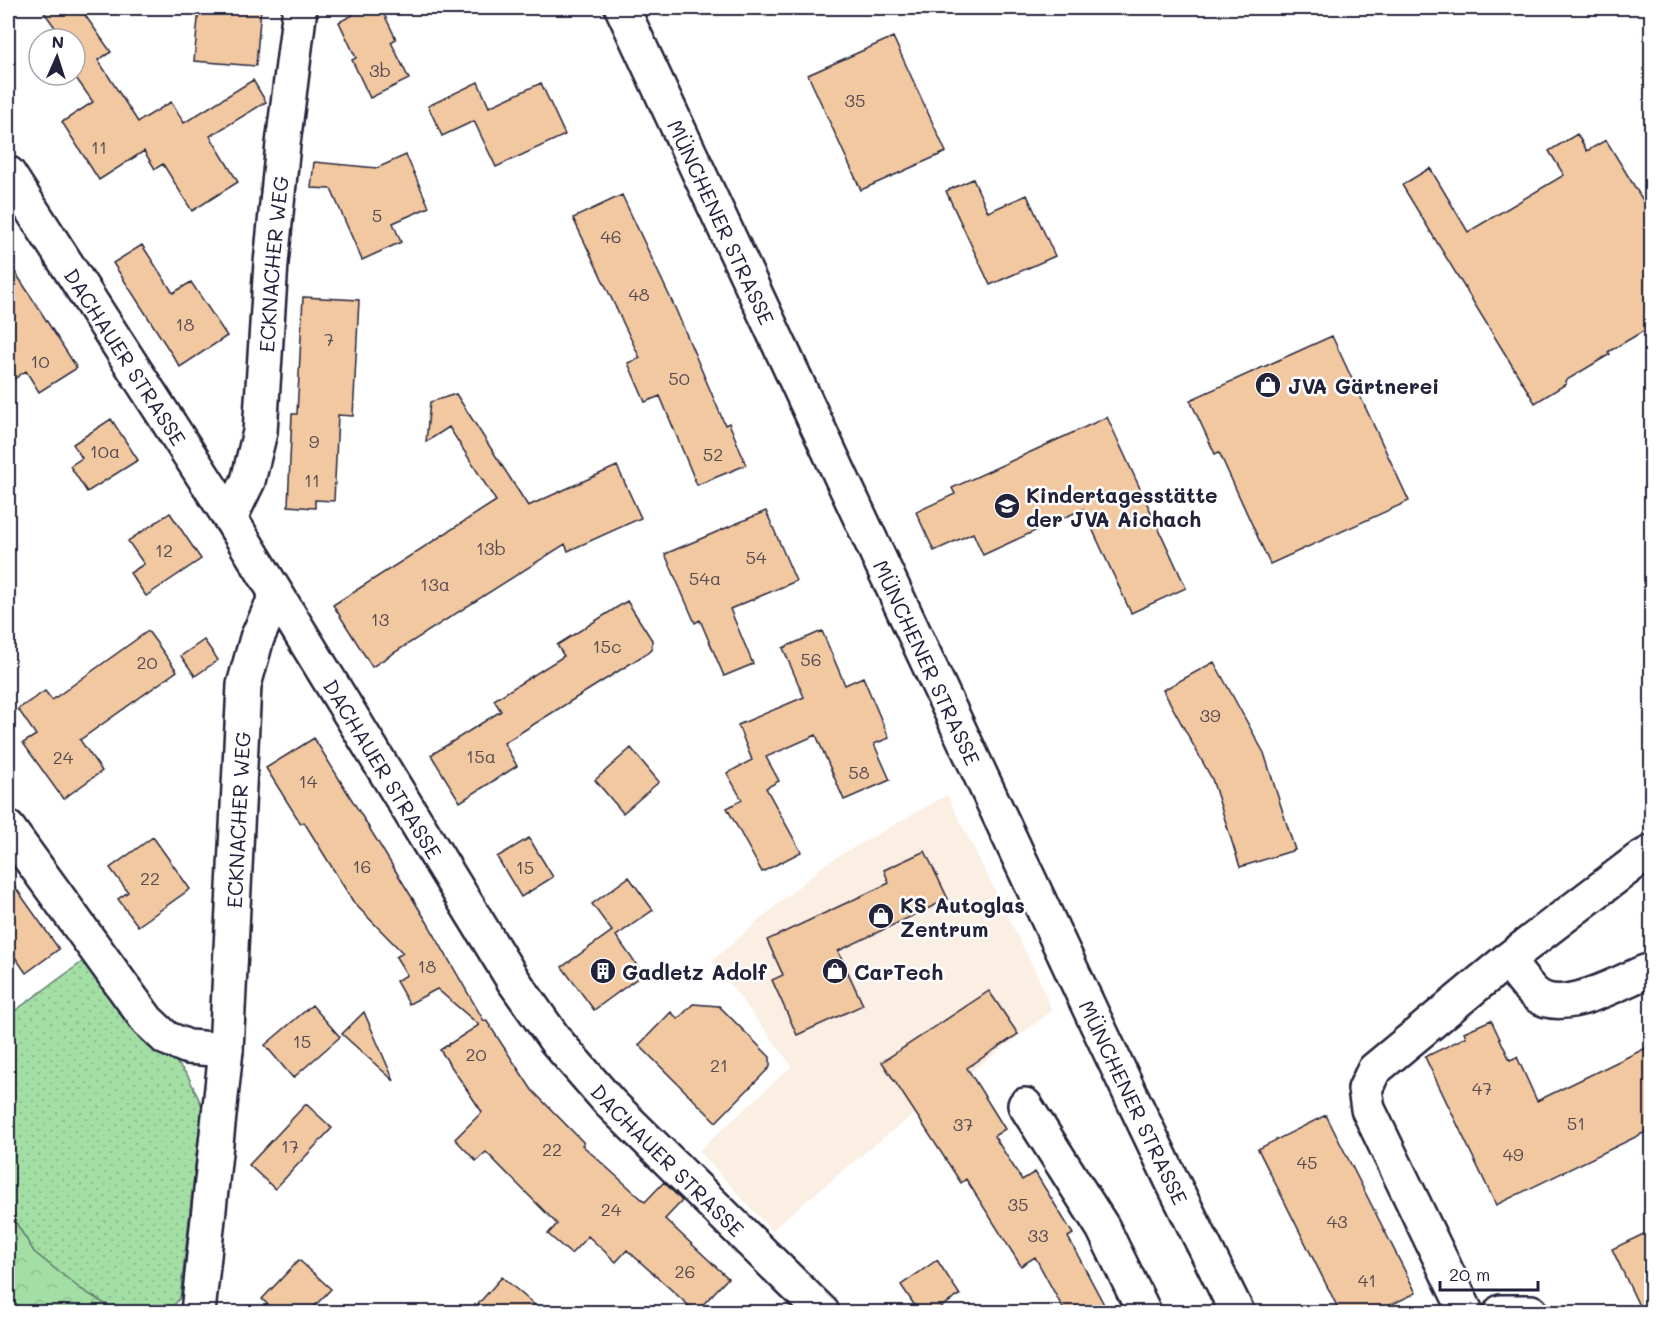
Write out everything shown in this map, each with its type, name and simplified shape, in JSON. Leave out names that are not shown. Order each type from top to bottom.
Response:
[{"type":"street","name":"ECKNACHER WEG","points":[[230,518],[248,481],[260,432],[271,263],[300,8]]},
{"type":"street","name":"MÜNCHENER STRASSE","points":[[622,8],[1094,1018],[1237,1312]]},
{"type":"street","name":"DACHAUER STRASSE","points":[[8,173],[230,518],[513,980],[556,1041],[610,1103],[822,1312]]},
{"type":"street","name":"ECKNACHER WEG","points":[[198,1312],[226,1050],[244,685],[257,638],[276,596]]},
{"type":"street","points":[[8,828],[147,1020],[166,1038],[188,1047],[226,1050]]},
{"type":"street","points":[[1466,1312],[1368,1109],[1365,1089],[1374,1070],[1507,960],[1638,860],[1652,852]]},
{"type":"street","points":[[1507,960],[1536,995],[1559,1002],[1582,999],[1645,972]]},
{"type":"street","points":[[1024,1105],[1103,1228],[1144,1312]]},
{"type":"street","points":[[1501,1312],[1531,1312]]},
{"type":"shaded area","points":[[947,795],[1040,981],[1052,1011],[884,1137],[771,1230],[699,1151],[792,1066],[712,961],[825,864]]},
{"type":"green space","points":[[89,957],[188,1076],[202,1106],[180,1298],[168,1312],[118,1312],[79,1288],[34,1252],[8,1210],[8,1016]]},
{"type":"green space","points":[[8,1210],[34,1252],[79,1288],[118,1312],[8,1312]]},
{"type":"building","points":[[41,8],[80,8],[111,52],[98,60],[138,122],[171,102],[184,123],[253,80],[266,102],[210,136],[238,182],[192,211],[163,164],[155,169],[144,151],[99,180],[62,122],[93,102],[82,87],[87,87],[87,27],[55,27]]},
{"type":"building","points":[[199,8],[261,8],[256,66],[194,61]]},
{"type":"building","points":[[349,8],[381,8],[396,39],[391,42],[409,79],[370,98],[352,60],[356,58],[339,22],[353,15]]},
{"type":"building","points":[[893,37],[946,152],[861,190],[808,75]]},
{"type":"building","points":[[478,82],[489,107],[541,83],[565,135],[496,167],[474,121],[442,136],[428,106]]},
{"type":"building","points":[[1577,134],[1587,151],[1606,140],[1652,215],[1652,326],[1608,352],[1610,354],[1565,381],[1566,384],[1535,403],[1402,185],[1430,168],[1468,232],[1564,175],[1549,151]]},
{"type":"building","points":[[406,155],[429,207],[393,223],[401,242],[362,260],[331,189],[311,188],[314,162],[377,168]]},
{"type":"building","points":[[973,179],[988,212],[1027,195],[1055,256],[990,285],[946,191]]},
{"type":"building","points":[[622,195],[676,310],[725,425],[729,423],[746,465],[697,485],[660,396],[645,402],[628,363],[640,358],[573,218]]},
{"type":"building","points":[[142,245],[173,293],[191,282],[227,336],[180,367],[113,263]]},
{"type":"building","points":[[8,261],[77,368],[39,392],[26,371],[8,383]]},
{"type":"building","points":[[303,297],[359,300],[353,416],[338,415],[334,501],[315,500],[315,508],[288,506],[292,414],[297,414]]},
{"type":"building","points":[[1332,336],[1409,501],[1270,564],[1219,452],[1215,454],[1190,400]]},
{"type":"building","points":[[456,394],[528,506],[617,466],[641,518],[568,551],[565,544],[372,667],[333,605],[496,501],[449,427],[426,442],[430,402]]},
{"type":"building","name":"Kindertagesstätte der JVA Aichach","points":[[1107,417],[1186,588],[1131,613],[1083,509],[983,555],[973,533],[934,551],[916,512],[955,494],[952,488]]},
{"type":"building","points":[[111,419],[138,460],[87,492],[70,466],[82,458],[73,444]]},
{"type":"building","points":[[766,511],[796,581],[730,609],[753,664],[724,676],[700,620],[695,623],[665,554]]},
{"type":"building","points":[[170,513],[201,559],[146,596],[130,573],[144,564],[128,541]]},
{"type":"building","points":[[627,601],[652,640],[652,650],[504,743],[517,766],[460,802],[431,755],[501,711],[494,700],[564,656],[557,645]]},
{"type":"building","points":[[148,631],[177,671],[80,740],[102,771],[63,799],[23,743],[36,735],[18,709],[45,691],[52,700]]},
{"type":"building","points":[[822,631],[845,685],[863,677],[889,738],[874,744],[890,780],[844,800],[816,735],[766,757],[779,781],[766,788],[801,852],[762,872],[727,808],[742,800],[727,773],[752,760],[738,725],[804,697],[783,648]]},
{"type":"building","points":[[204,640],[218,660],[195,676],[181,656]]},
{"type":"building","points":[[1214,662],[1264,753],[1295,850],[1240,867],[1212,779],[1163,690]]},
{"type":"building","points":[[314,738],[427,922],[484,1021],[486,1020],[532,1090],[584,1143],[582,1145],[645,1202],[664,1182],[682,1201],[665,1219],[728,1278],[696,1312],[627,1250],[616,1262],[588,1236],[571,1254],[548,1234],[557,1224],[486,1152],[476,1161],[455,1139],[482,1112],[440,1050],[479,1025],[437,989],[409,1004],[396,981],[407,975],[396,957],[403,953],[354,903],[304,822],[301,824],[266,768]]},
{"type":"building","points":[[631,748],[659,782],[623,813],[595,780]]},
{"type":"building","points":[[153,837],[190,889],[138,926],[118,899],[128,892],[110,868]]},
{"type":"building","points":[[529,838],[553,877],[521,897],[497,857]]},
{"type":"building","points":[[925,851],[948,899],[838,951],[863,1005],[797,1035],[772,980],[783,975],[767,940],[889,883],[884,870]]},
{"type":"building","points":[[8,877],[59,949],[26,973],[8,947]]},
{"type":"building","name":"Gadletz Adolf","points":[[629,877],[653,910],[616,936],[643,974],[594,1010],[562,967],[612,931],[592,904]]},
{"type":"building","points":[[989,991],[1018,1034],[967,1068],[1005,1129],[994,1136],[1022,1180],[1035,1172],[1073,1234],[1068,1237],[1108,1312],[1065,1312],[1035,1257],[1021,1266],[966,1179],[961,1183],[882,1062]]},
{"type":"building","points":[[693,1004],[719,1006],[770,1057],[770,1067],[716,1122],[639,1045],[671,1012],[678,1019]]},
{"type":"building","points":[[312,1005],[340,1037],[293,1078],[265,1045]]},
{"type":"building","points":[[364,1012],[394,1081],[342,1034]]},
{"type":"building","points":[[1491,1020],[1510,1060],[1517,1057],[1537,1101],[1652,1045],[1652,1129],[1496,1205],[1425,1057],[1466,1037],[1464,1032]]},
{"type":"building","points":[[306,1104],[332,1128],[275,1189],[249,1165]]},
{"type":"building","points":[[1326,1115],[1416,1293],[1376,1312],[1340,1312],[1258,1149]]},
{"type":"building","points":[[1652,1230],[1652,1312],[1642,1312],[1612,1249]]},
{"type":"building","points":[[299,1260],[331,1289],[309,1312],[276,1312],[262,1299]]},
{"type":"building","points":[[937,1260],[960,1295],[933,1312],[919,1312],[901,1285]]},
{"type":"building","points":[[502,1277],[543,1312],[471,1312]]},
{"type":"place","name":"JVA Gärtnerei","points":[[1268,385]]},
{"type":"place","name":"Kindertagesstätte der JVA Aichach","points":[[1007,506]]},
{"type":"place","name":"KS Autoglas Zentrum","points":[[881,916]]},
{"type":"place","name":"Gadletz Adolf","points":[[603,971]]},
{"type":"place","name":"CarTech","points":[[835,971]]}]
